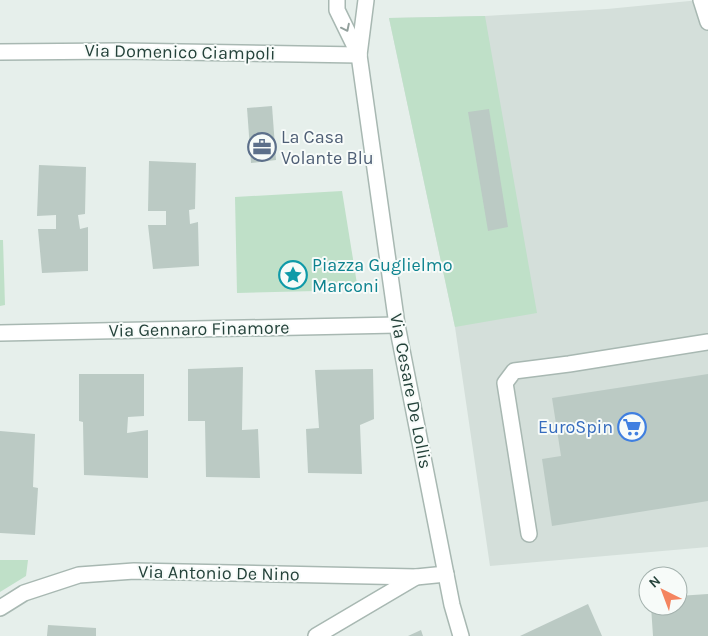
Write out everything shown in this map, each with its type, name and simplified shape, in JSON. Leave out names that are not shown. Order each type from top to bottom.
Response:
[{"type":"street","name":"Via Cesare De Lollis","points":[[337,0],[337,10],[359,55],[397,324],[452,605],[461,636]]},
{"type":"street","points":[[359,55],[366,0]]},
{"type":"street","points":[[701,0],[708,22]]},
{"type":"street","name":"Via Domenico Ciampoli","points":[[0,52],[121,51],[359,55]]},
{"type":"street","name":"Via Gennaro Finamore","points":[[0,333],[397,324]]},
{"type":"street","points":[[529,534],[505,383],[514,371],[708,342]]},
{"type":"street","name":"Via Antonio De Nino","points":[[0,608],[24,593],[79,575],[134,571],[416,577],[446,574]]},
{"type":"street","points":[[316,636],[416,577]]},
{"type":"shaded area","points":[[708,0],[708,547],[490,566],[455,327],[389,18],[485,16],[607,9]]},
{"type":"green space","points":[[485,16],[537,313],[455,327],[389,18]]},
{"type":"green space","points":[[342,191],[358,290],[237,293],[235,197]]},
{"type":"green space","points":[[0,240],[3,240],[5,305],[0,306]]},
{"type":"green space","points":[[0,560],[28,560],[26,576],[0,592]]},
{"type":"building","name":"La Casa Volante Blu","points":[[272,106],[276,160],[251,163],[247,108]]},
{"type":"building","points":[[489,109],[508,227],[488,231],[468,112]]},
{"type":"building","points":[[149,161],[196,163],[195,209],[189,210],[190,224],[198,222],[199,266],[153,269],[148,225],[166,225],[166,211],[148,211]]},
{"type":"building","points":[[39,165],[86,167],[85,214],[78,215],[80,229],[88,227],[88,271],[42,273],[38,229],[56,229],[56,215],[37,216]]},
{"type":"building","points":[[243,367],[242,430],[258,429],[260,478],[206,477],[205,421],[188,421],[188,369]]},
{"type":"building","points":[[373,369],[374,419],[360,425],[362,474],[308,473],[306,429],[319,428],[315,370]]},
{"type":"building","points":[[79,374],[144,374],[144,416],[128,417],[127,433],[148,430],[148,478],[84,475],[83,422],[79,421]]},
{"type":"building","name":"EuroSpin","points":[[708,374],[708,501],[552,526],[542,459],[561,456],[552,398]]},
{"type":"building","points":[[0,431],[35,434],[33,487],[38,488],[35,535],[0,533]]},
{"type":"building","points":[[708,594],[708,636],[653,636],[652,616],[688,616],[688,595]]},
{"type":"building","points":[[588,604],[602,636],[520,636]]},
{"type":"building","points":[[48,625],[96,628],[96,636],[47,636]]},
{"type":"building","points":[[421,630],[423,636],[408,636]]},
{"type":"place","name":"La Casa Volante Blu","points":[[262,147]]},
{"type":"place","name":"Piazza Guglielmo Marconi","points":[[293,275]]},
{"type":"place","name":"EuroSpin","points":[[632,427]]}]
